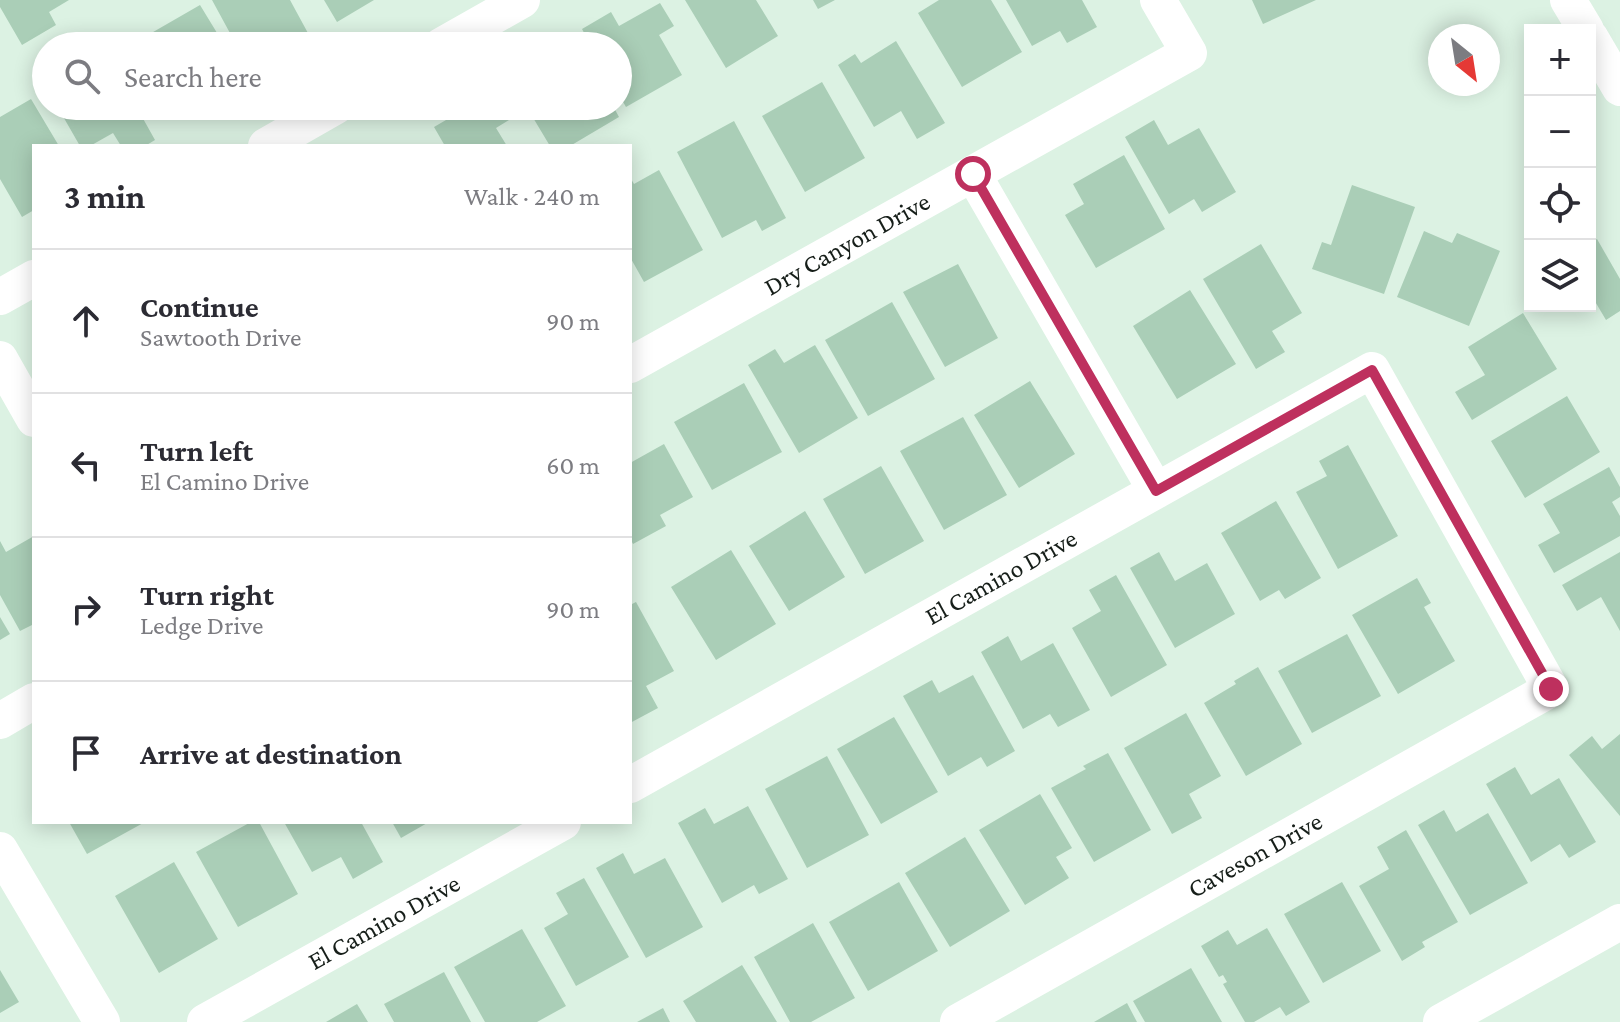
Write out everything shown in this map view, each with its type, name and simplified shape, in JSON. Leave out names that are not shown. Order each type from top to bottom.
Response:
[{"type":"street","points":[[466,32],[522,0]]},
{"type":"street","name":"Dry Canyon Drive","points":[[632,364],[1189,53],[1158,0]]},
{"type":"street","points":[[1568,0],[1582,24]]},
{"type":"street","points":[[1596,47],[1620,88]]},
{"type":"street","points":[[270,144],[312,120]]},
{"type":"street","points":[[973,174],[1156,491]]},
{"type":"street","points":[[0,297],[32,279]]},
{"type":"street","points":[[0,359],[32,415]]},
{"type":"street","name":"El Camino Drive","points":[[632,784],[1372,370],[1551,689]]},
{"type":"street","name":"Caveson Drive","points":[[958,1022],[1551,689]]},
{"type":"street","points":[[0,721],[32,702]]},
{"type":"street","name":"El Camino Drive","points":[[205,1022],[559,824]]},
{"type":"street","points":[[0,850],[102,1022]]},
{"type":"street","points":[[1441,1022],[1620,922]]},
{"type":"building","points":[[0,0],[69,0],[49,12],[56,25],[44,32],[32,32],[32,39],[22,45],[0,7]]},
{"type":"building","points":[[212,0],[290,0],[307,32],[229,32]]},
{"type":"building","points":[[324,0],[374,0],[337,22]]},
{"type":"building","points":[[685,0],[756,0],[778,36],[726,68]]},
{"type":"building","points":[[813,0],[835,0],[818,9]]},
{"type":"building","points":[[939,0],[991,0],[1022,52],[962,87],[918,13]]},
{"type":"building","points":[[1006,0],[1082,0],[1097,27],[1067,43],[1060,31],[1032,46]]},
{"type":"building","points":[[1252,0],[1316,0],[1263,24]]},
{"type":"building","points":[[660,3],[674,26],[659,35],[682,75],[632,104],[632,32],[584,32],[582,29],[611,12],[619,26]]},
{"type":"building","points":[[200,5],[216,32],[153,32]]},
{"type":"building","points":[[896,41],[945,123],[917,139],[901,111],[874,127],[838,65],[855,54],[861,63]]},
{"type":"building","points":[[822,82],[865,158],[805,192],[762,116]]},
{"type":"building","points":[[31,99],[32,120],[44,120],[58,144],[32,144],[32,211],[22,217],[0,179],[0,117]]},
{"type":"building","points":[[65,120],[144,120],[155,140],[148,144],[120,144],[113,133],[94,144],[79,144]]},
{"type":"building","points":[[446,120],[509,120],[496,128],[506,144],[444,144],[434,127]]},
{"type":"building","points":[[534,120],[614,120],[573,144],[549,144]]},
{"type":"building","points":[[1154,120],[1168,145],[1199,128],[1236,192],[1202,212],[1194,199],[1169,214],[1125,137]]},
{"type":"building","points":[[734,121],[786,218],[762,231],[756,220],[722,238],[677,152]]},
{"type":"building","points":[[1124,155],[1165,229],[1096,268],[1065,215],[1084,204],[1073,184]]},
{"type":"building","points":[[659,170],[703,250],[644,282],[632,261],[632,180],[634,184]]},
{"type":"building","points":[[1352,185],[1415,207],[1384,294],[1312,269],[1322,242],[1331,245]]},
{"type":"building","points":[[1424,231],[1452,243],[1457,233],[1500,251],[1469,326],[1397,297]]},
{"type":"building","points":[[1596,240],[1620,279],[1620,311],[1606,320],[1596,303]]},
{"type":"building","points":[[1261,244],[1302,313],[1272,331],[1285,352],[1256,369],[1203,279]]},
{"type":"building","points":[[958,264],[998,338],[945,367],[903,292]]},
{"type":"building","points":[[1190,290],[1236,364],[1177,399],[1133,326]]},
{"type":"building","points":[[892,302],[935,379],[868,416],[825,340]]},
{"type":"building","points":[[1523,313],[1557,369],[1472,420],[1455,392],[1485,375],[1468,347]]},
{"type":"building","points":[[815,345],[858,418],[799,453],[748,365],[775,349],[784,363]]},
{"type":"building","points":[[1030,381],[1075,454],[1019,488],[974,415]]},
{"type":"building","points":[[744,383],[782,452],[712,490],[674,422]]},
{"type":"building","points":[[1567,396],[1600,452],[1525,498],[1491,441]]},
{"type":"building","points":[[963,417],[1007,495],[944,530],[900,451]]},
{"type":"building","points":[[664,444],[693,497],[660,515],[666,526],[633,544],[632,542],[632,462]]},
{"type":"building","points":[[1348,445],[1398,536],[1338,569],[1296,492],[1327,476],[1319,461]]},
{"type":"building","points":[[881,466],[924,541],[865,574],[823,499]]},
{"type":"building","points":[[1609,467],[1620,487],[1620,497],[1612,502],[1620,516],[1620,536],[1554,573],[1538,545],[1560,533],[1543,504]]},
{"type":"building","points":[[1276,501],[1321,578],[1285,599],[1279,590],[1260,601],[1221,533]]},
{"type":"building","points":[[805,511],[845,577],[789,611],[749,546]]},
{"type":"building","points":[[32,537],[32,625],[20,631],[0,595],[0,541],[6,552]]},
{"type":"building","points":[[731,550],[776,624],[716,660],[671,587]]},
{"type":"building","points":[[1159,552],[1175,581],[1207,563],[1235,614],[1175,648],[1130,568]]},
{"type":"building","points":[[1620,552],[1620,631],[1601,597],[1577,611],[1562,585]]},
{"type":"building","points":[[1116,575],[1167,665],[1111,697],[1072,628],[1101,611],[1089,590]]},
{"type":"building","points":[[1417,578],[1431,603],[1424,607],[1455,661],[1398,694],[1352,615]]},
{"type":"building","points":[[636,602],[674,671],[646,686],[658,708],[632,722],[632,604]]},
{"type":"building","points":[[0,617],[10,634],[0,640]]},
{"type":"building","points":[[1347,634],[1381,696],[1312,733],[1278,671]]},
{"type":"building","points":[[1008,636],[1021,661],[1053,643],[1090,710],[1058,727],[1050,714],[1023,729],[981,652]]},
{"type":"building","points":[[1258,667],[1302,744],[1246,776],[1204,703]]},
{"type":"building","points":[[973,675],[1015,751],[987,767],[981,757],[948,776],[903,696],[932,680],[939,693]]},
{"type":"building","points":[[1186,713],[1221,776],[1189,794],[1202,818],[1172,834],[1124,748]]},
{"type":"building","points":[[894,717],[938,792],[881,824],[837,749]]},
{"type":"building","points":[[1620,734],[1620,816],[1569,755],[1592,736],[1602,749]]},
{"type":"building","points":[[1108,753],[1151,830],[1094,862],[1051,788]]},
{"type":"building","points":[[827,756],[869,835],[807,868],[765,789]]},
{"type":"building","points":[[1515,767],[1531,795],[1559,778],[1596,842],[1569,858],[1560,844],[1531,862],[1486,784]]},
{"type":"building","points":[[1040,794],[1072,848],[1056,857],[1069,878],[1025,905],[979,830]]},
{"type":"building","points":[[748,806],[788,879],[759,894],[754,885],[722,903],[678,823],[705,808],[714,824]]},
{"type":"building","points":[[1444,810],[1456,832],[1488,813],[1528,883],[1470,915],[1418,825]]},
{"type":"building","points":[[70,824],[141,824],[87,854]]},
{"type":"building","points":[[247,824],[260,824],[298,894],[238,927],[196,852]]},
{"type":"building","points":[[285,824],[362,824],[383,862],[353,879],[341,857],[312,872]]},
{"type":"building","points":[[393,824],[426,824],[401,838]]},
{"type":"building","points":[[1406,830],[1458,922],[1422,942],[1425,947],[1402,961],[1359,886],[1389,869],[1377,847]]},
{"type":"building","points":[[965,837],[1010,911],[950,947],[905,873]]},
{"type":"building","points":[[623,853],[634,874],[665,858],[703,927],[646,958],[596,868]]},
{"type":"building","points":[[174,862],[218,939],[159,973],[115,896]]},
{"type":"building","points":[[584,878],[629,957],[576,986],[544,928],[568,914],[556,893]]},
{"type":"building","points":[[899,882],[938,951],[868,991],[829,922]]},
{"type":"building","points":[[1342,882],[1381,951],[1323,983],[1284,914]]},
{"type":"building","points":[[813,923],[855,998],[811,1022],[790,1022],[754,957]]},
{"type":"building","points":[[1267,928],[1310,1002],[1286,1016],[1280,1007],[1254,1022],[1245,1022],[1223,984],[1227,982],[1223,975],[1219,977],[1201,946],[1228,930],[1237,945]]},
{"type":"building","points":[[522,929],[566,1006],[537,1022],[485,1022],[454,967]]},
{"type":"building","points":[[742,965],[777,1022],[696,1022],[683,1001]]},
{"type":"building","points":[[1191,968],[1222,1022],[1145,1022],[1133,1001]]},
{"type":"building","points":[[0,970],[19,1002],[0,1013]]},
{"type":"building","points":[[444,972],[471,1022],[394,1022],[384,1004]]},
{"type":"building","points":[[1127,1003],[1137,1022],[1094,1022]]},
{"type":"building","points":[[357,1004],[368,1022],[326,1022]]},
{"type":"building","points":[[663,1008],[670,1022],[637,1022]]},
{"type":"route","points":[[973,174],[1156,491],[1372,370],[1551,689]]}]
